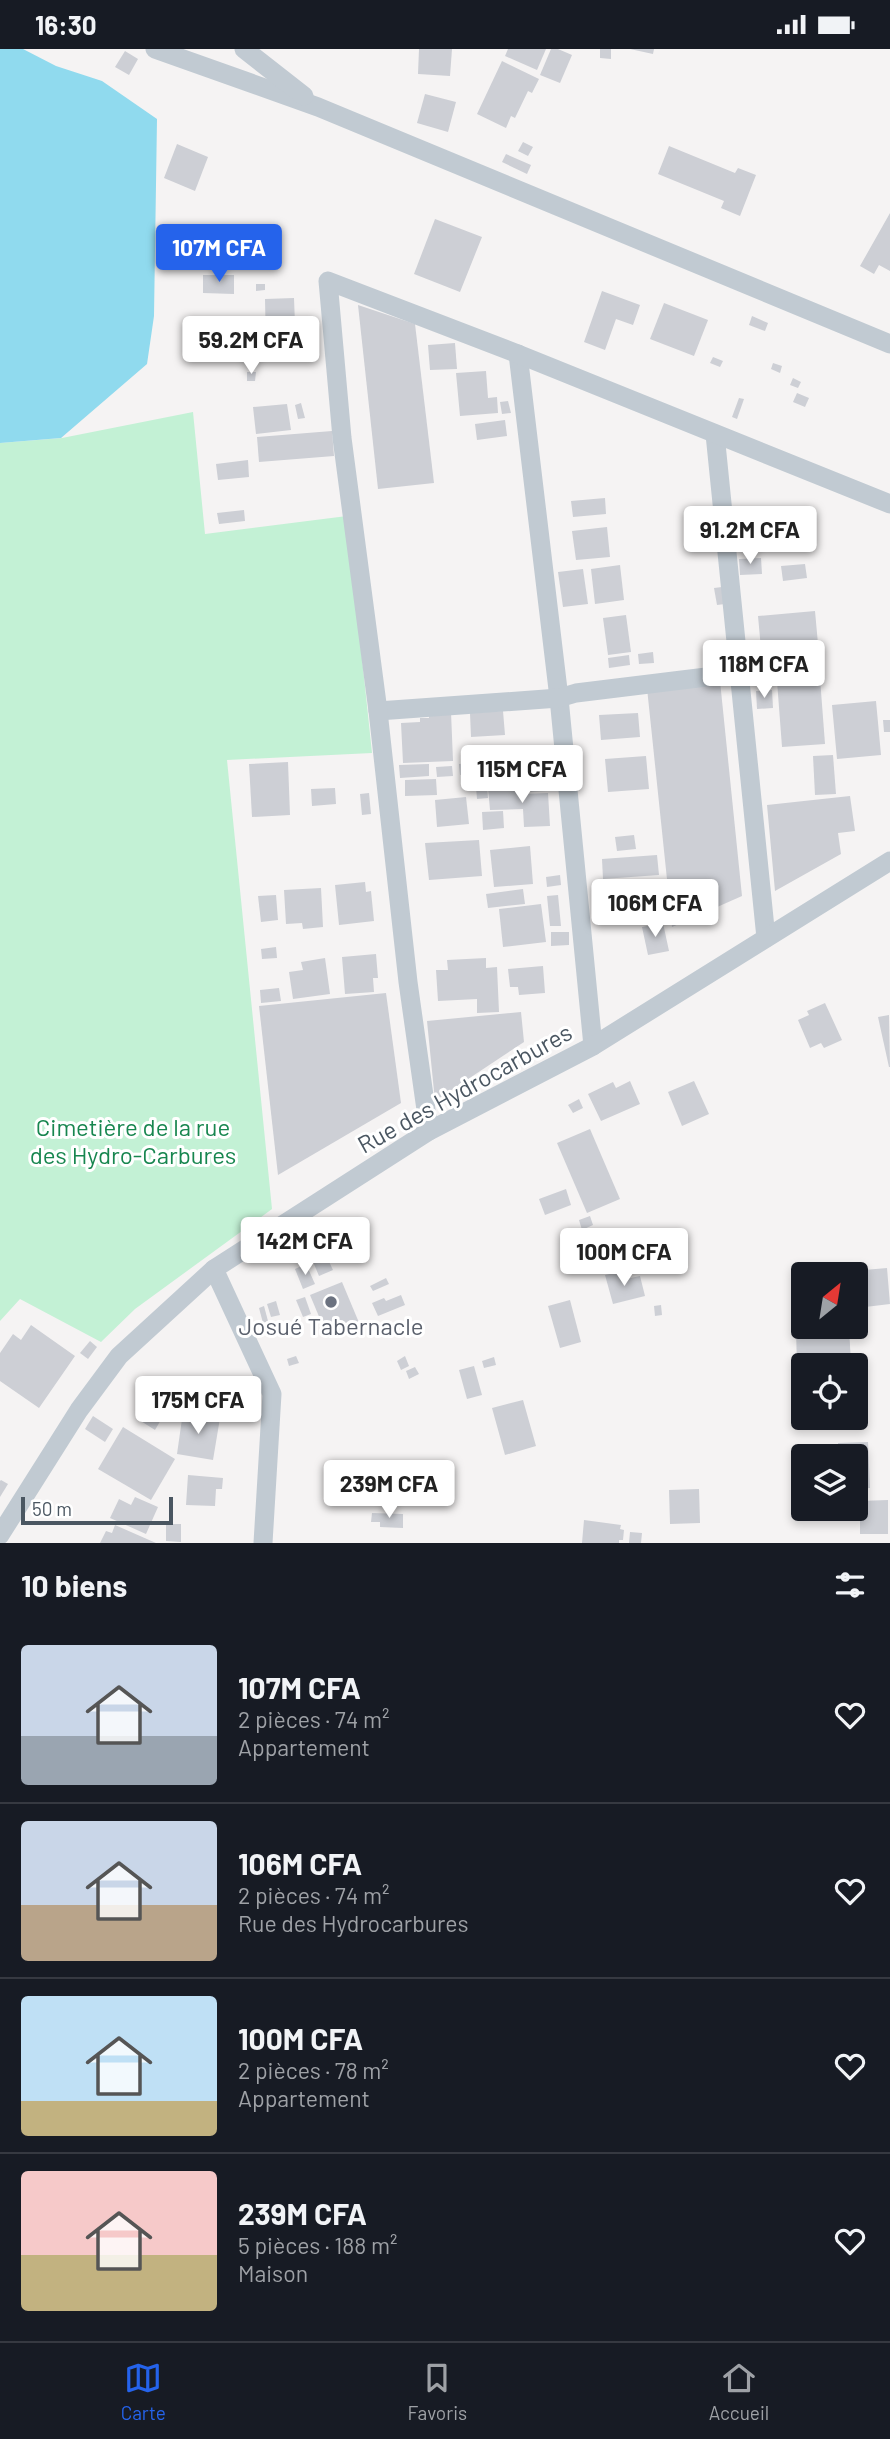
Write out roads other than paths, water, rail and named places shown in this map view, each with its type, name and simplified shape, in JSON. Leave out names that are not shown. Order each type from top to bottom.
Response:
[{"type":"street","points":[[155,49],[318,107],[890,344]]},
{"type":"street","points":[[244,49],[318,107]]},
{"type":"street","points":[[429,1131],[408,982],[378,711],[342,438],[327,281],[518,354],[890,504]]},
{"type":"street","points":[[518,354],[559,698],[593,1046]]},
{"type":"street","points":[[715,434],[766,938]]},
{"type":"street","points":[[378,711],[559,698],[576,693],[739,673]]},
{"type":"street","name":"Rue des Hydrocarbures","points":[[0,1535],[79,1410],[119,1356],[214,1269],[429,1131],[593,1046],[890,861]]},
{"type":"street","points":[[214,1269],[272,1394],[263,1543]]},
{"type":"water","points":[[0,49],[23,49],[56,66],[102,81],[157,119],[154,316],[147,364],[61,438],[0,443]]},
{"type":"place","name":"Josué Tabernacle","points":[[331,1302]]},
{"type":"park label","name":"Cimetière de la rue des Hydro-Carbures","points":[[133,1142]]}]
